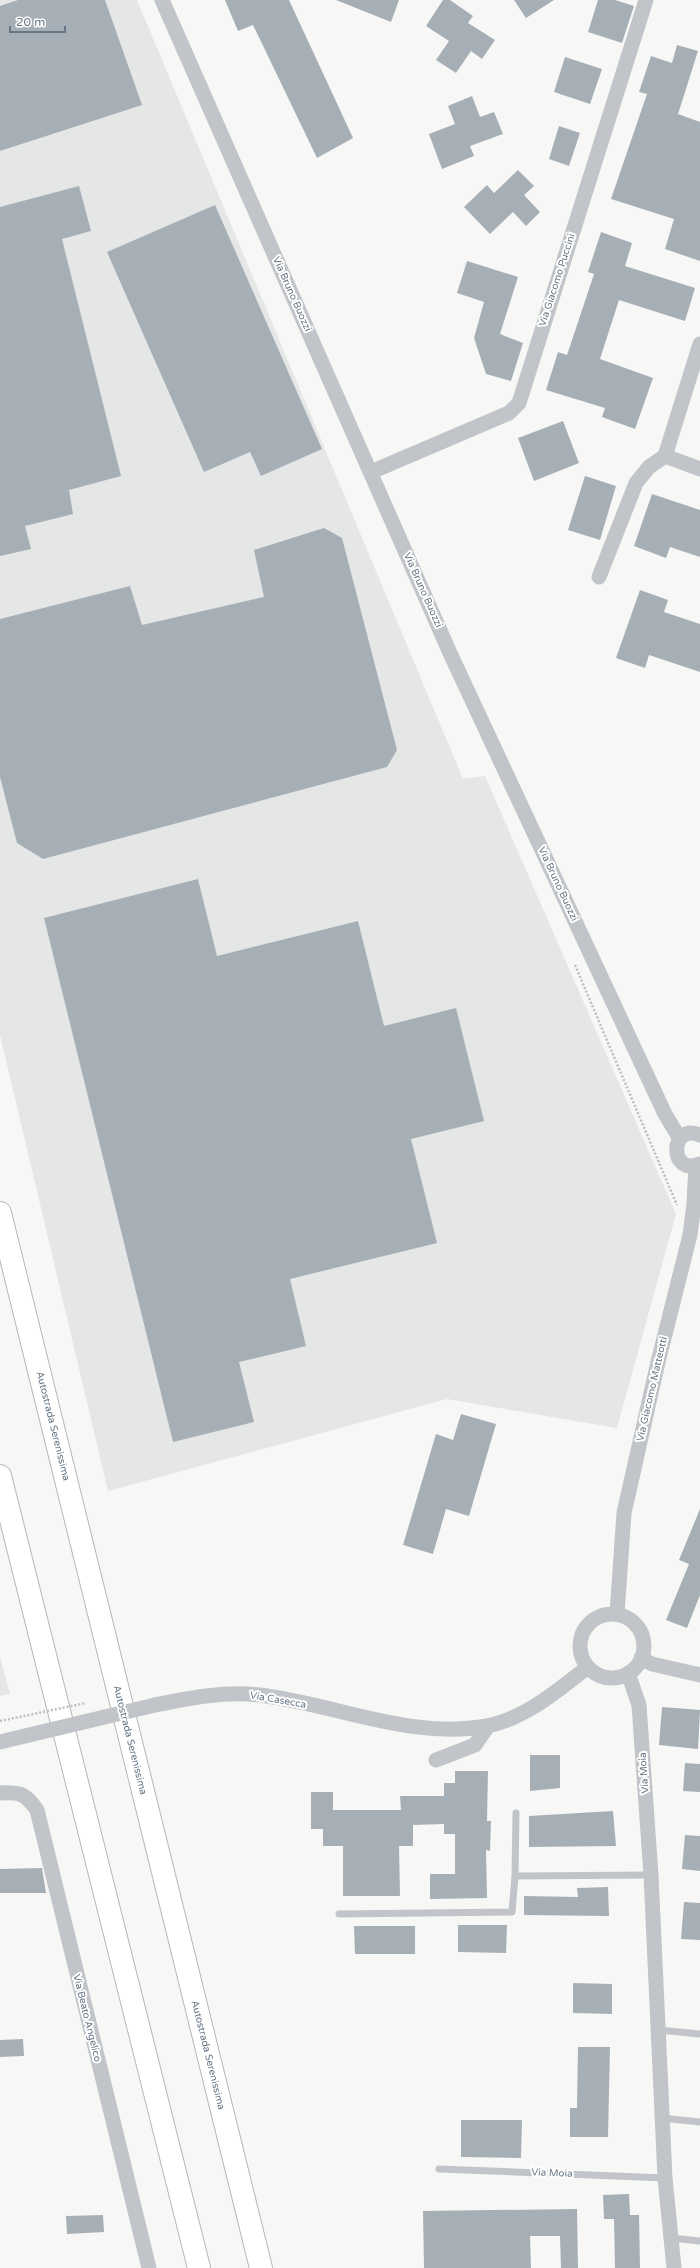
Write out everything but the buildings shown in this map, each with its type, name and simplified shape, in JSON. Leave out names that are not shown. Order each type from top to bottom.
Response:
[{"type":"highway","name":"Autostrada Serenissima","points":[[0,1213],[261,2268]]},
{"type":"highway","points":[[0,1476],[198,2268]]},
{"type":"street","name":"Via Bruno Buozzi","points":[[162,0],[179,34],[370,472],[457,667],[665,1114],[680,1140]]},
{"type":"street","name":"Via Bruno Buozzi","points":[[172,0],[179,34]]},
{"type":"street","name":"Via Giacomo Puccini","points":[[370,472],[509,413],[519,403],[646,0]]},
{"type":"street","points":[[599,577],[636,483],[649,467],[665,456],[700,344]]},
{"type":"street","points":[[665,456],[700,469]]},
{"type":"street","points":[[680,1140],[688,1134],[700,1135]]},
{"type":"street","name":"Via Giacomo Matteotti","points":[[617,1614],[624,1513],[658,1362],[690,1235],[698,1164],[688,1165],[679,1159],[676,1149],[680,1140]]},
{"type":"street","points":[[617,1614],[627,1618],[636,1625],[642,1635],[644,1646],[641,1658],[636,1667],[628,1673],[617,1677],[606,1677],[596,1674],[588,1667],[582,1658],[580,1649],[584,1630],[590,1622],[598,1617],[617,1614]]},
{"type":"street","points":[[641,1658],[652,1664],[700,1675]]},
{"type":"street","name":"Via Casecca","points":[[0,1742],[155,1705],[216,1693],[260,1695],[411,1727],[453,1730],[488,1726],[517,1716],[548,1698],[588,1667]]},
{"type":"street","name":"Via Moia","points":[[628,1673],[639,1705],[651,1875],[665,2178],[674,2268]]},
{"type":"street","points":[[436,1760],[475,1746],[488,1726]]},
{"type":"street","name":"Via Beato Angelico","points":[[0,1793],[20,1793],[29,1799],[37,1810],[149,2268]]},
{"type":"lane","points":[[340,1914],[512,1912],[515,1876],[516,1813]]},
{"type":"lane","points":[[515,1876],[651,1875]]},
{"type":"lane","points":[[658,2030],[700,2034]]},
{"type":"lane","points":[[662,2118],[700,2122]]},
{"type":"lane","name":"Via Moia","points":[[440,2169],[665,2178]]},
{"type":"lane","points":[[672,2238],[700,2241]]},
{"type":"path","points":[[0,1721],[90,1702]]},
{"type":"shaded area","points":[[0,0],[137,0],[463,779],[485,776],[676,1214],[617,1428],[447,1399],[108,1491],[0,1035]]},
{"type":"shaded area","points":[[0,1657],[10,1694],[0,1696]]}]
